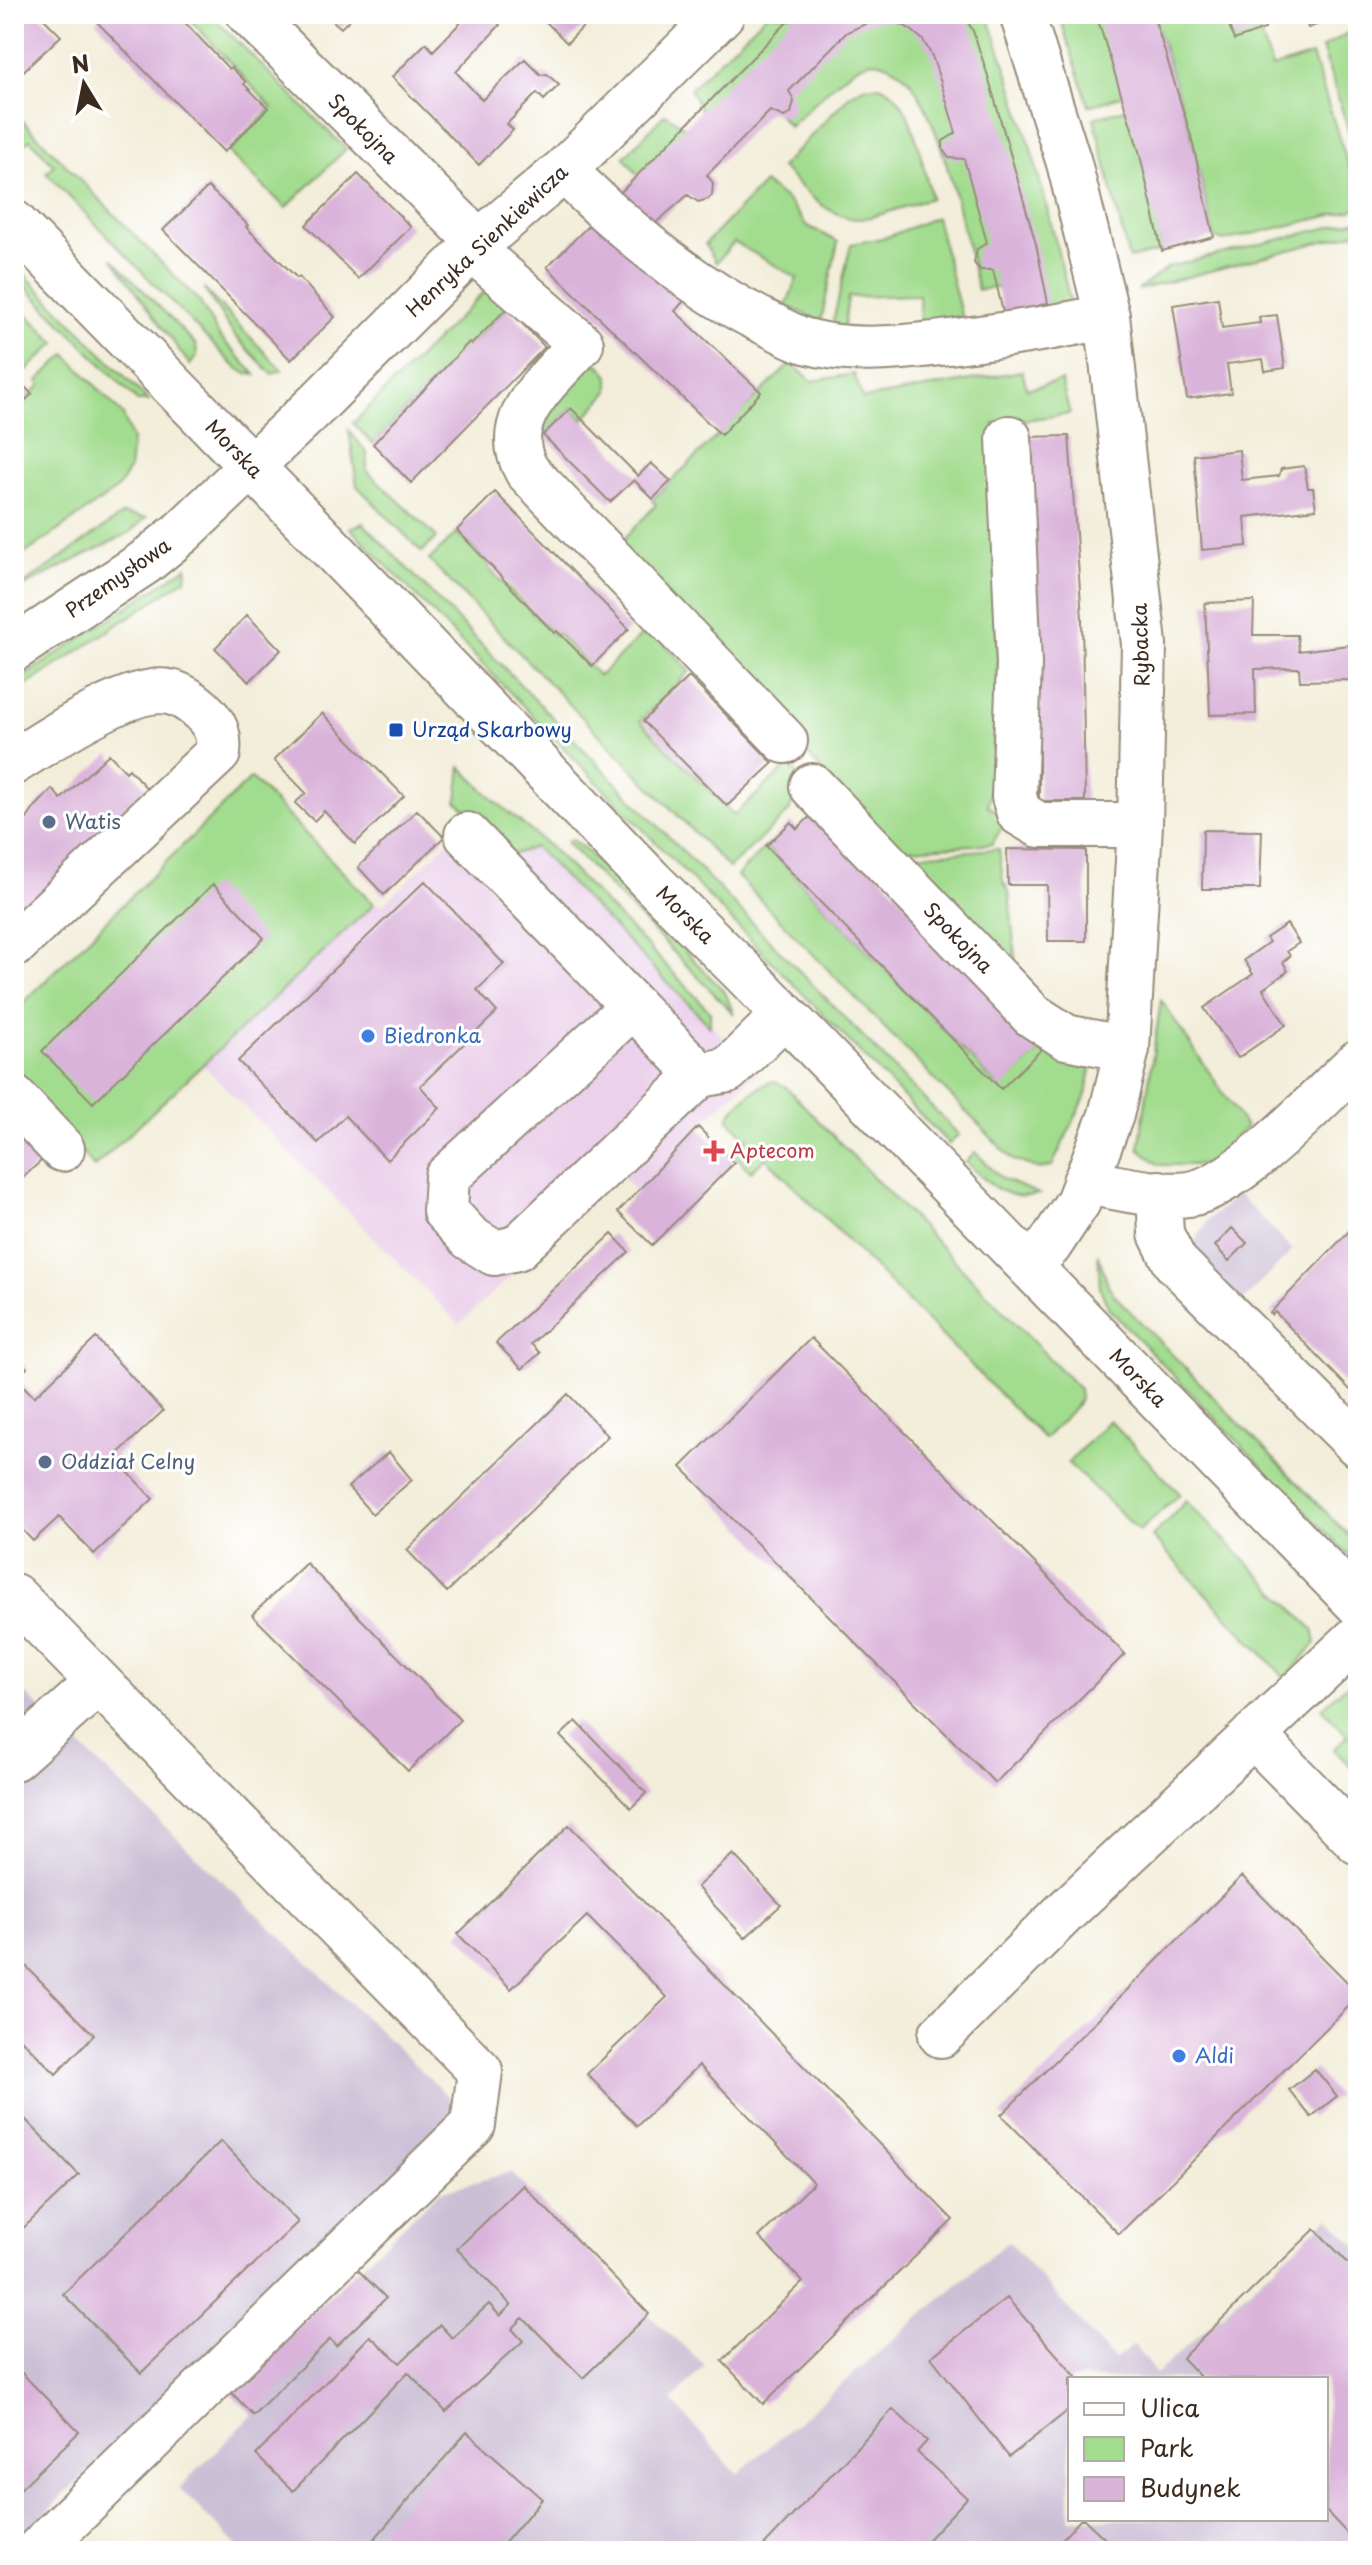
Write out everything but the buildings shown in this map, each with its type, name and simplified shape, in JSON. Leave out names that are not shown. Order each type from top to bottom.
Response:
[{"type":"street","name":"Spokojna","points":[[249,14],[476,246],[581,344],[520,418],[517,450],[527,471],[785,741]]},
{"type":"street","name":"Rybacka","points":[[1022,14],[1069,163],[1107,316],[1144,644],[1140,825],[1127,1049],[1111,1115],[1085,1182],[1069,1217],[1049,1246],[1029,1264]]},
{"type":"street","name":"Henryka Sienkiewicza","points":[[251,466],[476,246],[564,170],[702,20]]},
{"type":"street","points":[[564,170],[622,224],[695,283],[804,341],[842,348],[925,345],[1080,323],[1107,316]]},
{"type":"street","name":"Morska","points":[[14,223],[650,880],[1029,1264],[1358,1604]]},
{"type":"street","points":[[1009,438],[1019,664],[1014,797],[1019,813],[1039,825],[1140,825]]},
{"type":"street","name":"Przemysłowa","points":[[14,649],[144,563],[181,533],[251,466]]},
{"type":"street","points":[[14,762],[66,728],[131,696],[168,691],[191,701],[211,719],[219,736],[218,753],[14,945]]},
{"type":"street","points":[[145,783],[183,746],[193,720],[191,701]]},
{"type":"street","name":"Spokojna","points":[[812,786],[1032,1015],[1066,1037],[1127,1049]]},
{"type":"street","points":[[467,835],[700,1075]]},
{"type":"street","points":[[632,1007],[447,1177],[445,1211],[470,1238],[494,1253],[517,1248],[700,1075],[728,1070],[784,1015]]},
{"type":"street","points":[[1085,1182],[1159,1193],[1189,1194],[1219,1183],[1262,1151],[1358,1062]]},
{"type":"street","points":[[14,1098],[62,1149]]},
{"type":"street","points":[[1159,1193],[1161,1234],[1175,1262],[1358,1445]]},
{"type":"street","points":[[14,1596],[480,2071],[473,2125],[37,2551]]},
{"type":"street","points":[[941,2035],[1065,1912],[1358,1637]]},
{"type":"street","points":[[14,1758],[98,1683]]},
{"type":"street","points":[[1253,1735],[1358,1842]]},
{"type":"shaded area","points":[[473,817],[535,847],[758,1072],[697,1127],[637,1193],[621,1175],[459,1324],[203,1065],[374,904],[383,905]]},
{"type":"shaded area","points":[[1238,1194],[1293,1250],[1240,1304],[1191,1249],[1208,1220]]},
{"type":"shaded area","points":[[14,1683],[452,2100],[447,2125],[14,2543]]},
{"type":"shaded area","points":[[511,2172],[656,2322],[705,2365],[672,2401],[737,2474],[1008,2241],[1114,2360],[1134,2345],[1156,2374],[1329,2217],[1358,2247],[1358,2551],[242,2551],[179,2488],[253,2415],[230,2393],[438,2192]]},
{"type":"green space","points":[[185,14],[210,14],[346,149],[286,208],[228,152],[272,108]]},
{"type":"green space","points":[[767,14],[987,14],[1023,121],[1061,264],[1070,301],[1061,313],[1008,324],[1001,287],[978,290],[952,185],[925,108],[906,77],[881,62],[868,62],[850,72],[789,127],[763,95],[656,198],[624,157],[665,114],[688,129],[703,114],[690,89]]},
{"type":"green space","points":[[1082,14],[1106,14],[1131,93],[1089,106],[1061,21]]},
{"type":"green space","points":[[1153,14],[1248,14],[1262,37],[1272,68],[1312,55],[1358,195],[1358,203],[1353,210],[1223,241],[1214,237],[1191,136]]},
{"type":"green space","points":[[1358,27],[1358,138],[1353,144],[1322,48]]},
{"type":"green space","points":[[863,87],[882,87],[901,104],[915,135],[931,198],[858,219],[825,207],[781,167],[849,96]]},
{"type":"green space","points":[[1139,105],[1162,251],[1129,259],[1094,118]]},
{"type":"green space","points":[[14,112],[200,302],[219,336],[256,375],[245,373],[232,364],[46,173],[54,165],[30,139],[21,147],[14,140]]},
{"type":"green space","points":[[764,183],[789,202],[806,225],[838,242],[821,321],[786,306],[797,278],[734,242],[716,263],[705,244]]},
{"type":"green space","points":[[936,217],[962,318],[920,328],[919,295],[848,297],[844,327],[832,326],[851,244],[887,237]]},
{"type":"green space","points":[[1358,220],[1358,232],[1138,290],[1168,267]]},
{"type":"green space","points":[[112,258],[196,345],[197,356],[190,365]]},
{"type":"green space","points":[[14,264],[149,401],[137,401],[14,275]]},
{"type":"green space","points":[[489,287],[507,308],[472,344],[469,343],[373,444],[353,423]]},
{"type":"green space","points":[[204,289],[282,370],[272,374],[234,335]]},
{"type":"green space","points":[[14,301],[56,343],[27,370],[14,356]]},
{"type":"green space","points":[[66,354],[123,415],[132,440],[129,470],[116,490],[14,561],[14,411],[41,385],[38,381]]},
{"type":"green space","points":[[586,363],[600,365],[609,376],[609,391],[583,420],[571,408],[531,448],[529,441]]},
{"type":"green space","points":[[791,363],[812,381],[854,374],[863,399],[1022,371],[1027,389],[1061,381],[1070,414],[994,424],[998,700],[988,806],[1008,817],[992,844],[889,850],[817,765],[641,576],[619,544],[656,505],[652,500]]},
{"type":"green space","points":[[349,430],[367,453],[367,471],[437,537],[422,552],[357,486]]},
{"type":"green space","points":[[123,514],[146,518],[129,533],[14,591]]},
{"type":"green space","points":[[363,523],[959,1135],[949,1144],[350,528]]},
{"type":"green space","points":[[457,533],[554,635],[557,633],[599,676],[651,629],[690,671],[640,721],[734,815],[789,765],[802,779],[789,812],[729,868],[429,560]]},
{"type":"green space","points":[[187,567],[186,579],[14,694],[14,683]]},
{"type":"green space","points":[[461,767],[551,848],[689,989],[710,1012],[710,1026],[535,847],[513,854],[457,801]]},
{"type":"green space","points":[[251,778],[374,904],[94,1167],[14,1068],[14,1012]]},
{"type":"green space","points":[[571,839],[586,850],[725,992],[734,1014],[567,843]]},
{"type":"green space","points":[[766,846],[1000,1088],[1045,1046],[1092,1064],[1086,1095],[1052,1166],[1040,1169],[1013,1160],[737,876]]},
{"type":"green space","points":[[999,849],[1003,881],[1009,892],[1017,977],[897,856]]},
{"type":"green space","points":[[1161,1000],[1246,1127],[1206,1165],[1159,1165],[1139,1148]]},
{"type":"green space","points":[[773,1081],[785,1086],[1079,1389],[1077,1405],[1044,1439],[766,1158],[751,1172],[733,1153],[748,1139],[728,1119],[747,1096]]},
{"type":"green space","points":[[975,1152],[1002,1179],[1039,1194],[1007,1193],[990,1184],[966,1162]]},
{"type":"green space","points":[[1098,1253],[1108,1285],[1115,1296],[1358,1545],[1358,1565],[1109,1309],[1100,1288]]},
{"type":"green space","points":[[1109,1420],[1180,1494],[1139,1531],[1068,1463]]},
{"type":"green space","points":[[1186,1501],[1313,1629],[1316,1643],[1285,1678],[1152,1537]]},
{"type":"green space","points":[[1356,1682],[1358,1774],[1334,1749],[1348,1736],[1322,1708],[1344,1687]]},
{"type":"place","name":"Urząd Skarbowy","points":[[396,730]]},
{"type":"place","name":"Watis","points":[[49,822]]},
{"type":"place","name":"Biedronka","points":[[368,1036]]},
{"type":"place","name":"Aptecom","points":[[714,1151]]},
{"type":"place","name":"Oddział Celny","points":[[45,1462]]},
{"type":"place","name":"Aldi","points":[[1179,2056]]}]
